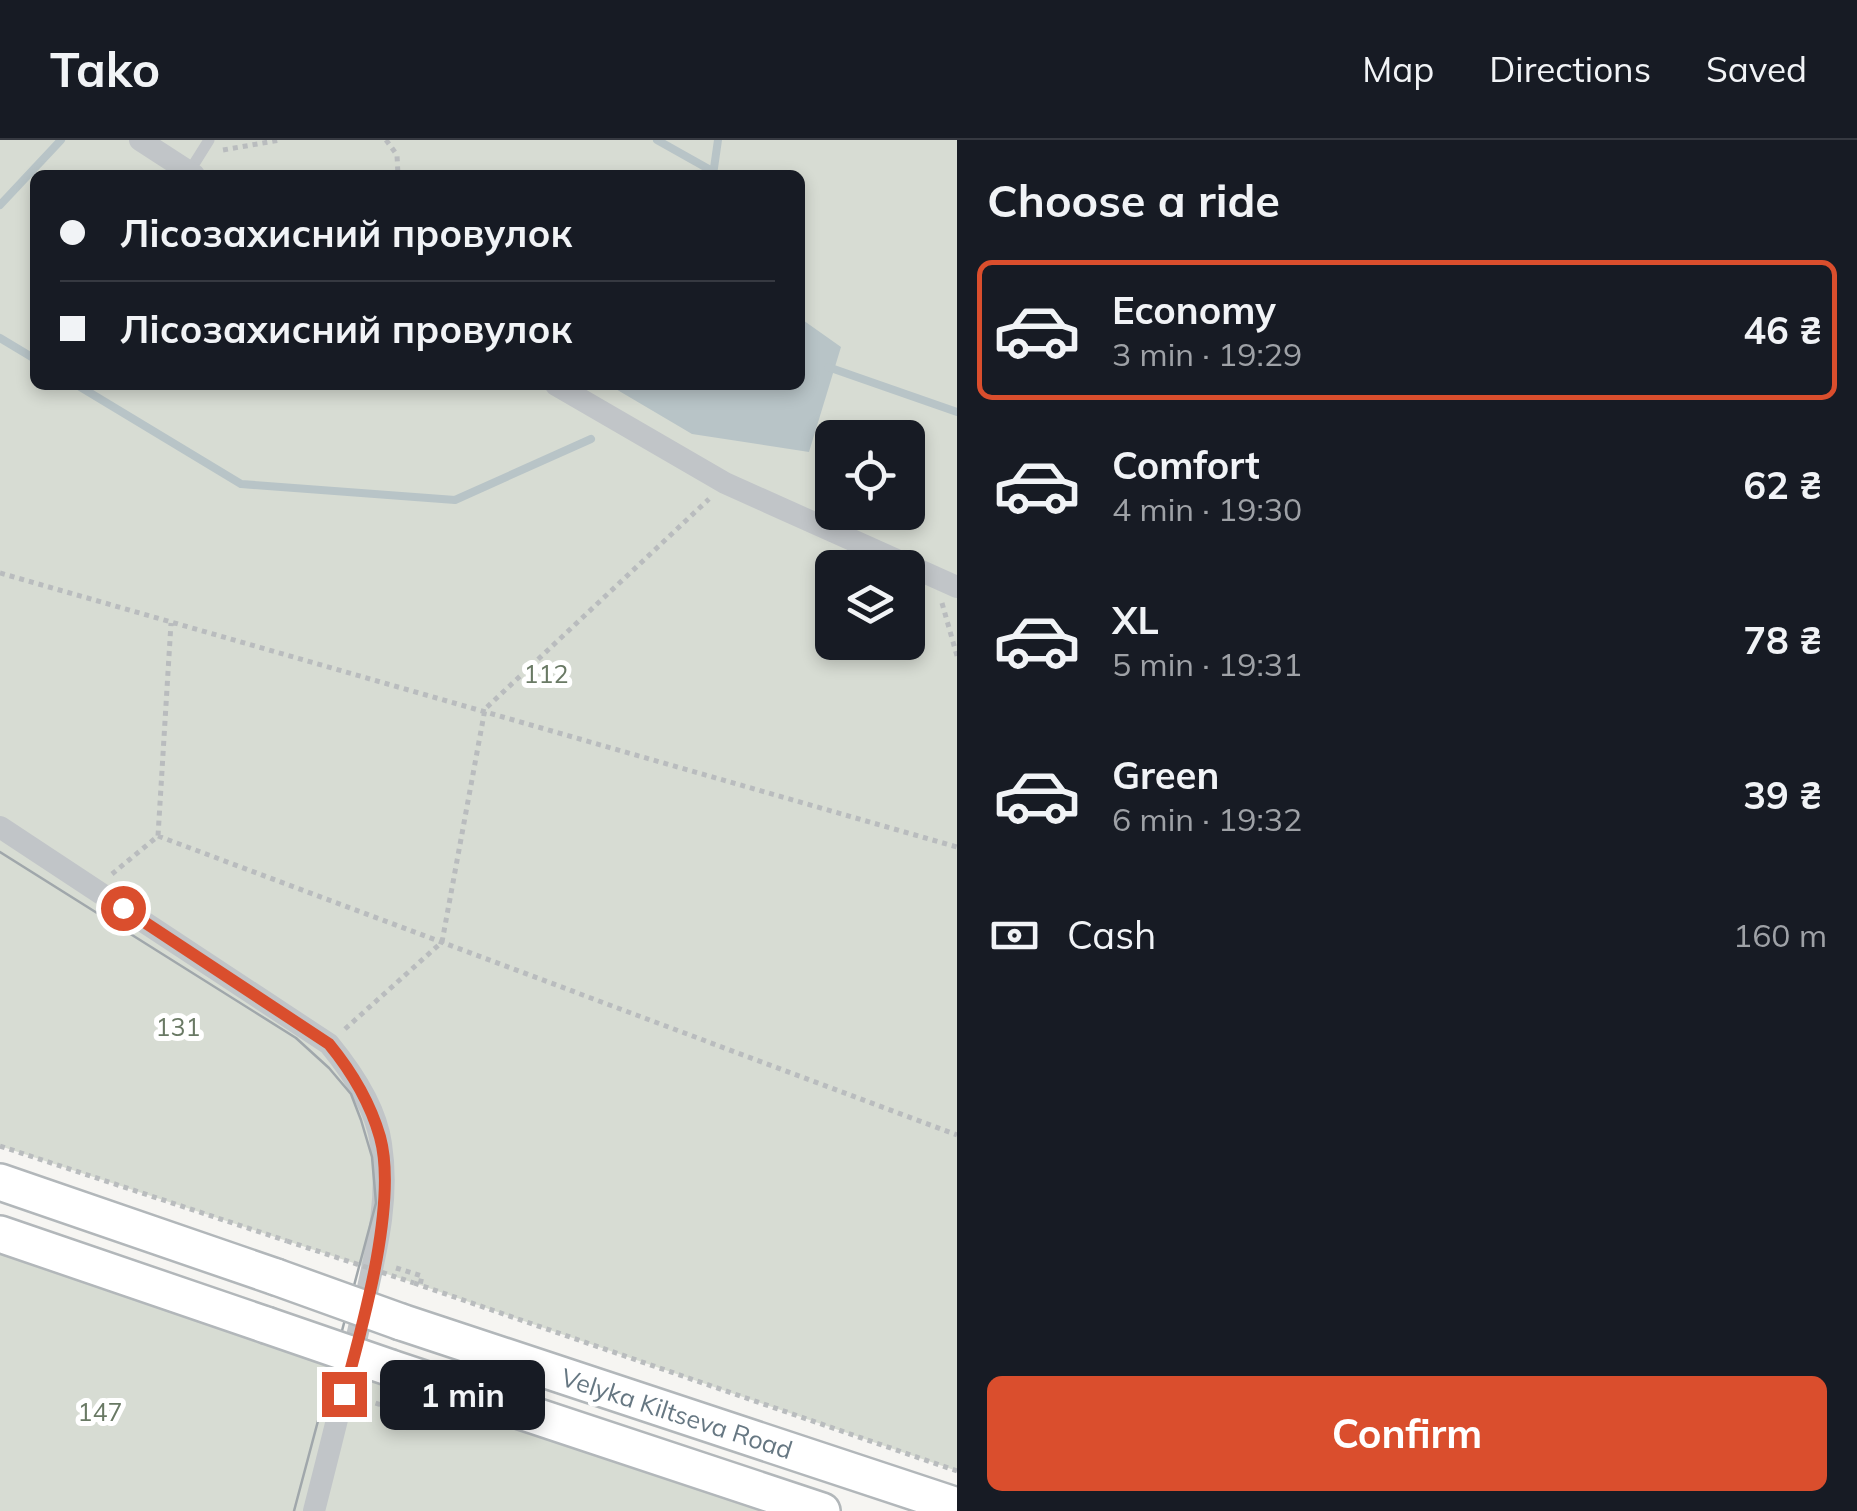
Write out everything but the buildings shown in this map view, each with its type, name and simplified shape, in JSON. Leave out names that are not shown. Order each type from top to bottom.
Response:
[{"type":"main road","name":"Velyka Kiltseva Road","points":[[0,1182],[401,1322],[957,1506]]},
{"type":"main road","name":"Velyka Kiltseva Road","points":[[0,1234],[266,1325],[389,1383],[822,1511]]},
{"type":"street","points":[[140,140],[195,167]]},
{"type":"street","points":[[565,390],[725,483],[957,587]]},
{"type":"street","points":[[0,827],[329,1044],[350,1069],[369,1106],[381,1141],[385,1198],[349,1374],[314,1511]]},
{"type":"lane","points":[[195,167],[210,140]]},
{"type":"path","points":[[195,167],[280,140]]},
{"type":"path","points":[[386,140],[397,155],[398,170]]},
{"type":"path","points":[[329,1044],[442,942],[486,709],[725,483]]},
{"type":"path","points":[[0,573],[486,709],[728,784],[957,847]]},
{"type":"path","points":[[934,576],[957,656]]},
{"type":"path","points":[[94,888],[158,836],[171,623]]},
{"type":"path","points":[[158,836],[957,1134]]},
{"type":"path","points":[[0,1146],[417,1284],[957,1471]]},
{"type":"path","points":[[396,1268],[422,1276],[417,1284]]},
{"type":"path","points":[[363,1399],[385,1406],[389,1383]]},
{"type":"green space","name":"112","points":[[0,140],[957,140],[957,1471],[420,1285],[0,1146]]},
{"type":"green space","name":"147","points":[[0,1234],[822,1511],[0,1511]]},
{"type":"shaded area","points":[[805,322],[841,347],[819,420],[815,420],[809,452],[692,434],[617,390],[805,390]]},
{"type":"waterway","points":[[33,170],[61,140]]},
{"type":"waterway","points":[[657,140],[710,170]]},
{"type":"waterway","points":[[714,170],[718,140]]},
{"type":"waterway","points":[[0,205],[30,173]]},
{"type":"waterway","points":[[0,338],[30,356]]},
{"type":"waterway","points":[[828,367],[957,412]]},
{"type":"waterway","points":[[85,390],[241,484],[455,500],[591,439]]},
{"type":"tram line","points":[[0,852],[296,1038],[351,1094],[372,1157],[376,1203],[294,1511]]},
{"type":"route","points":[[123,908],[329,1044],[350,1069],[369,1106],[381,1141],[385,1198],[344,1394]]},
{"type":"park label","name":"131","points":[[178,1026]]}]
